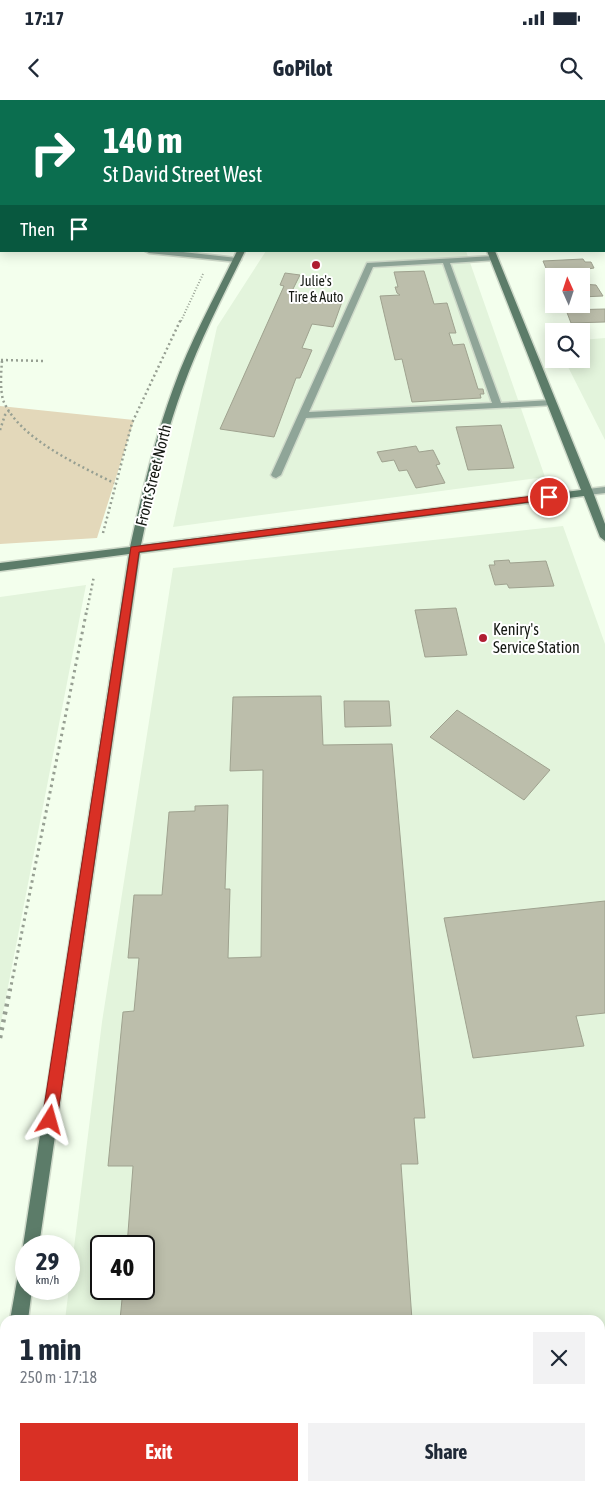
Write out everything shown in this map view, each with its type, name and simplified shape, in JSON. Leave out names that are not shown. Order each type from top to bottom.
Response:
[{"type":"street","points":[[158,252],[237,260]]},
{"type":"street","name":"Front Street North","points":[[32,1235],[135,549],[152,472],[171,407],[193,351],[241,252]]},
{"type":"street","points":[[276,475],[370,266],[446,261],[492,254],[605,538]]},
{"type":"street","points":[[446,261],[497,405]]},
{"type":"street","points":[[303,415],[552,403]]},
{"type":"street","points":[[0,566],[605,490]]},
{"type":"street","points":[[21,1315],[23,1300]]},
{"type":"path","points":[[0,1038],[114,482],[132,422],[211,258]]},
{"type":"path","points":[[45,361],[1,360],[2,390],[10,411],[48,448],[114,482]]},
{"type":"path","points":[[0,430],[5,414],[10,411]]},
{"type":"shaded area","points":[[265,252],[466,252],[545,477],[173,527],[217,327]]},
{"type":"shaded area","points":[[605,338],[605,440],[569,368],[590,368],[590,339]]},
{"type":"shaded area","points":[[0,406],[134,420],[97,538],[0,544]]},
{"type":"shaded area","points":[[563,526],[605,644],[605,1315],[66,1315],[67,1300],[80,1300],[80,1235],[76,1235],[102,1022],[173,568]]},
{"type":"shaded area","points":[[86,585],[0,1028],[0,597]]},
{"type":"building","points":[[583,259],[585,262],[591,262],[594,268],[546,268],[543,261]]},
{"type":"building","points":[[424,271],[434,304],[447,303],[456,333],[449,333],[453,345],[464,344],[478,389],[483,389],[484,394],[480,394],[481,398],[412,402],[402,359],[395,360],[380,296],[400,295],[395,287],[398,287],[394,272]]},
{"type":"building","points":[[285,273],[300,275],[291,293],[343,299],[333,327],[312,324],[302,348],[312,350],[300,378],[296,378],[274,437],[220,429],[284,286],[280,285]]},
{"type":"building","points":[[590,285],[596,285],[603,296],[590,297]]},
{"type":"building","points":[[590,309],[605,309],[605,322],[571,323],[567,313],[590,313]]},
{"type":"building","points":[[501,425],[514,468],[468,470],[456,427]]},
{"type":"building","points":[[416,446],[419,452],[433,450],[440,464],[436,465],[445,483],[416,488],[407,470],[399,471],[394,460],[382,462],[377,452]]},
{"type":"building","points":[[509,560],[510,563],[546,561],[554,586],[509,588],[507,584],[495,585],[489,565],[495,565],[494,561]]},
{"type":"building","points":[[456,608],[467,655],[425,657],[415,610]]},
{"type":"building","points":[[321,696],[323,745],[392,744],[425,1118],[414,1118],[418,1164],[401,1164],[412,1315],[120,1315],[122,1300],[155,1300],[155,1235],[128,1235],[133,1166],[108,1166],[123,1012],[134,1011],[139,958],[128,958],[134,895],[162,895],[169,812],[195,811],[195,806],[228,805],[225,889],[230,889],[228,958],[261,957],[263,770],[230,771],[233,697]]},
{"type":"building","points":[[344,701],[389,701],[391,726],[345,727]]},
{"type":"building","points":[[457,710],[550,770],[524,800],[430,737]]},
{"type":"building","points":[[605,901],[605,1013],[576,1016],[584,1046],[473,1058],[444,918]]},
{"type":"place","name":"Julie's Tire & Auto","points":[[316,265]]},
{"type":"place","name":"Keniry's Service Station","points":[[483,638]]},
{"type":"route","points":[[50,1120],[135,549],[549,497]]}]
